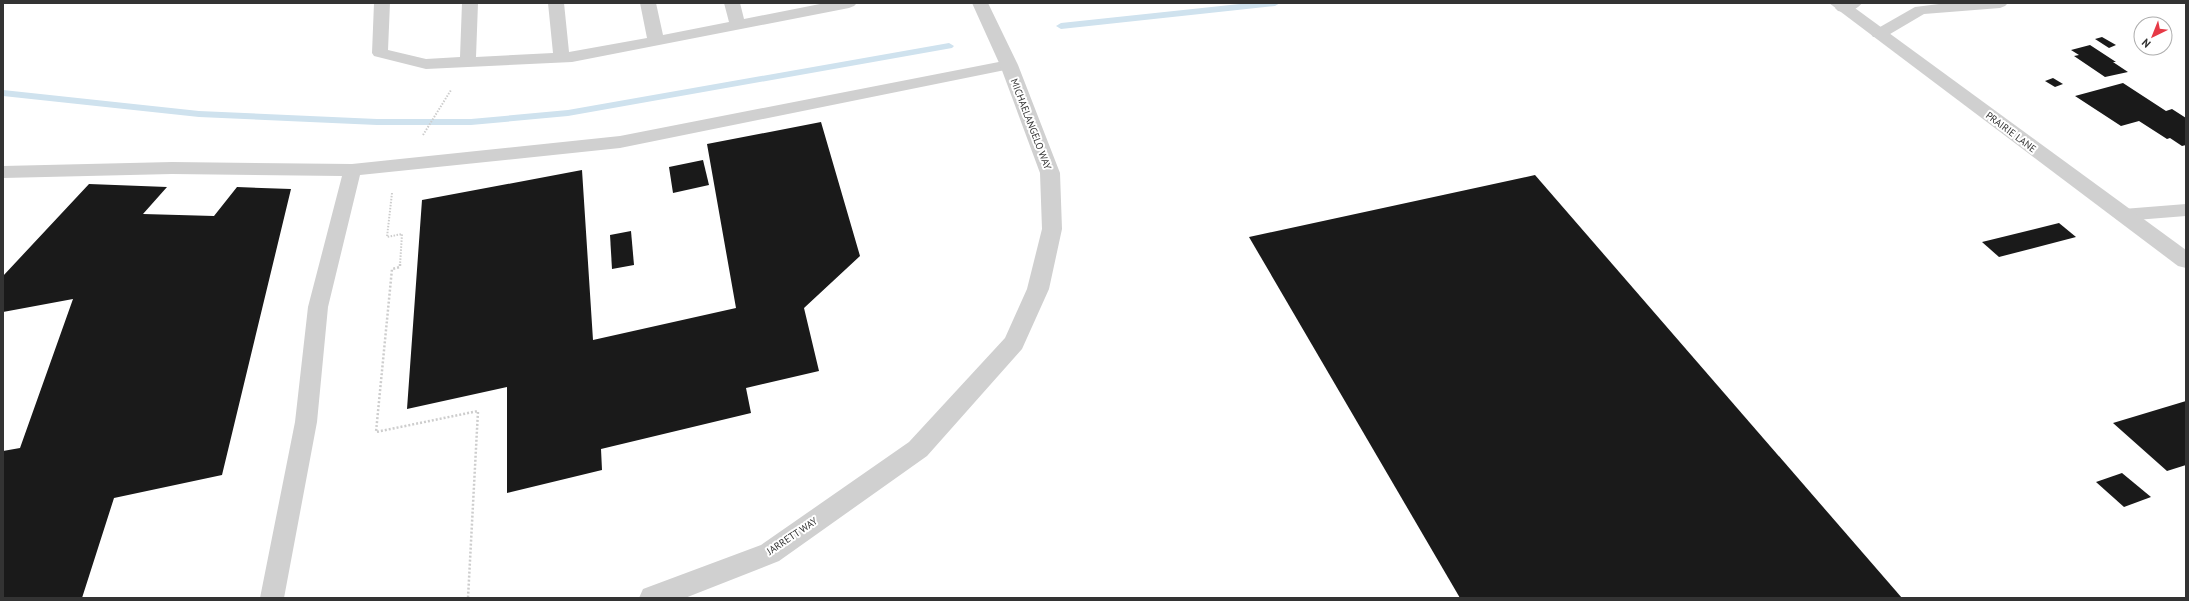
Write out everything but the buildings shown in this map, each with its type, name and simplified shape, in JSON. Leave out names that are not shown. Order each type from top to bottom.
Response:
[{"type":"street","name":"MICHAELANGELO WAY","points":[[918,449],[1014,343],[1038,289],[1052,229],[1050,173],[1008,65],[980,3]]},
{"type":"street","name":"PRAIRIE LANE","points":[[1844,5],[1879,34],[2186,261]]},
{"type":"street","name":"JARRETT WAY","points":[[653,598],[770,553],[918,449]]},
{"type":"lane","points":[[382,3],[380,53],[426,64],[562,58],[656,41],[840,4]]},
{"type":"lane","points":[[468,62],[470,3]]},
{"type":"lane","points":[[556,3],[562,58]]},
{"type":"lane","points":[[648,3],[656,41]]},
{"type":"lane","points":[[732,3],[738,25]]},
{"type":"lane","points":[[1879,34],[1920,10],[2000,3]]},
{"type":"lane","points":[[3,172],[172,168],[352,170],[620,142],[1008,65]]},
{"type":"lane","points":[[272,598],[306,422],[318,307],[352,170]]},
{"type":"lane","points":[[2124,215],[2186,210]]},
{"type":"path","points":[[422,137],[450,90]]},
{"type":"path","points":[[393,187],[387,237],[402,234],[400,267],[392,269],[376,432],[478,411],[468,598]]},
{"type":"waterway","points":[[1061,26],[1275,3]]},
{"type":"waterway","points":[[3,93],[199,114],[377,122],[471,122],[568,113],[949,46]]}]
